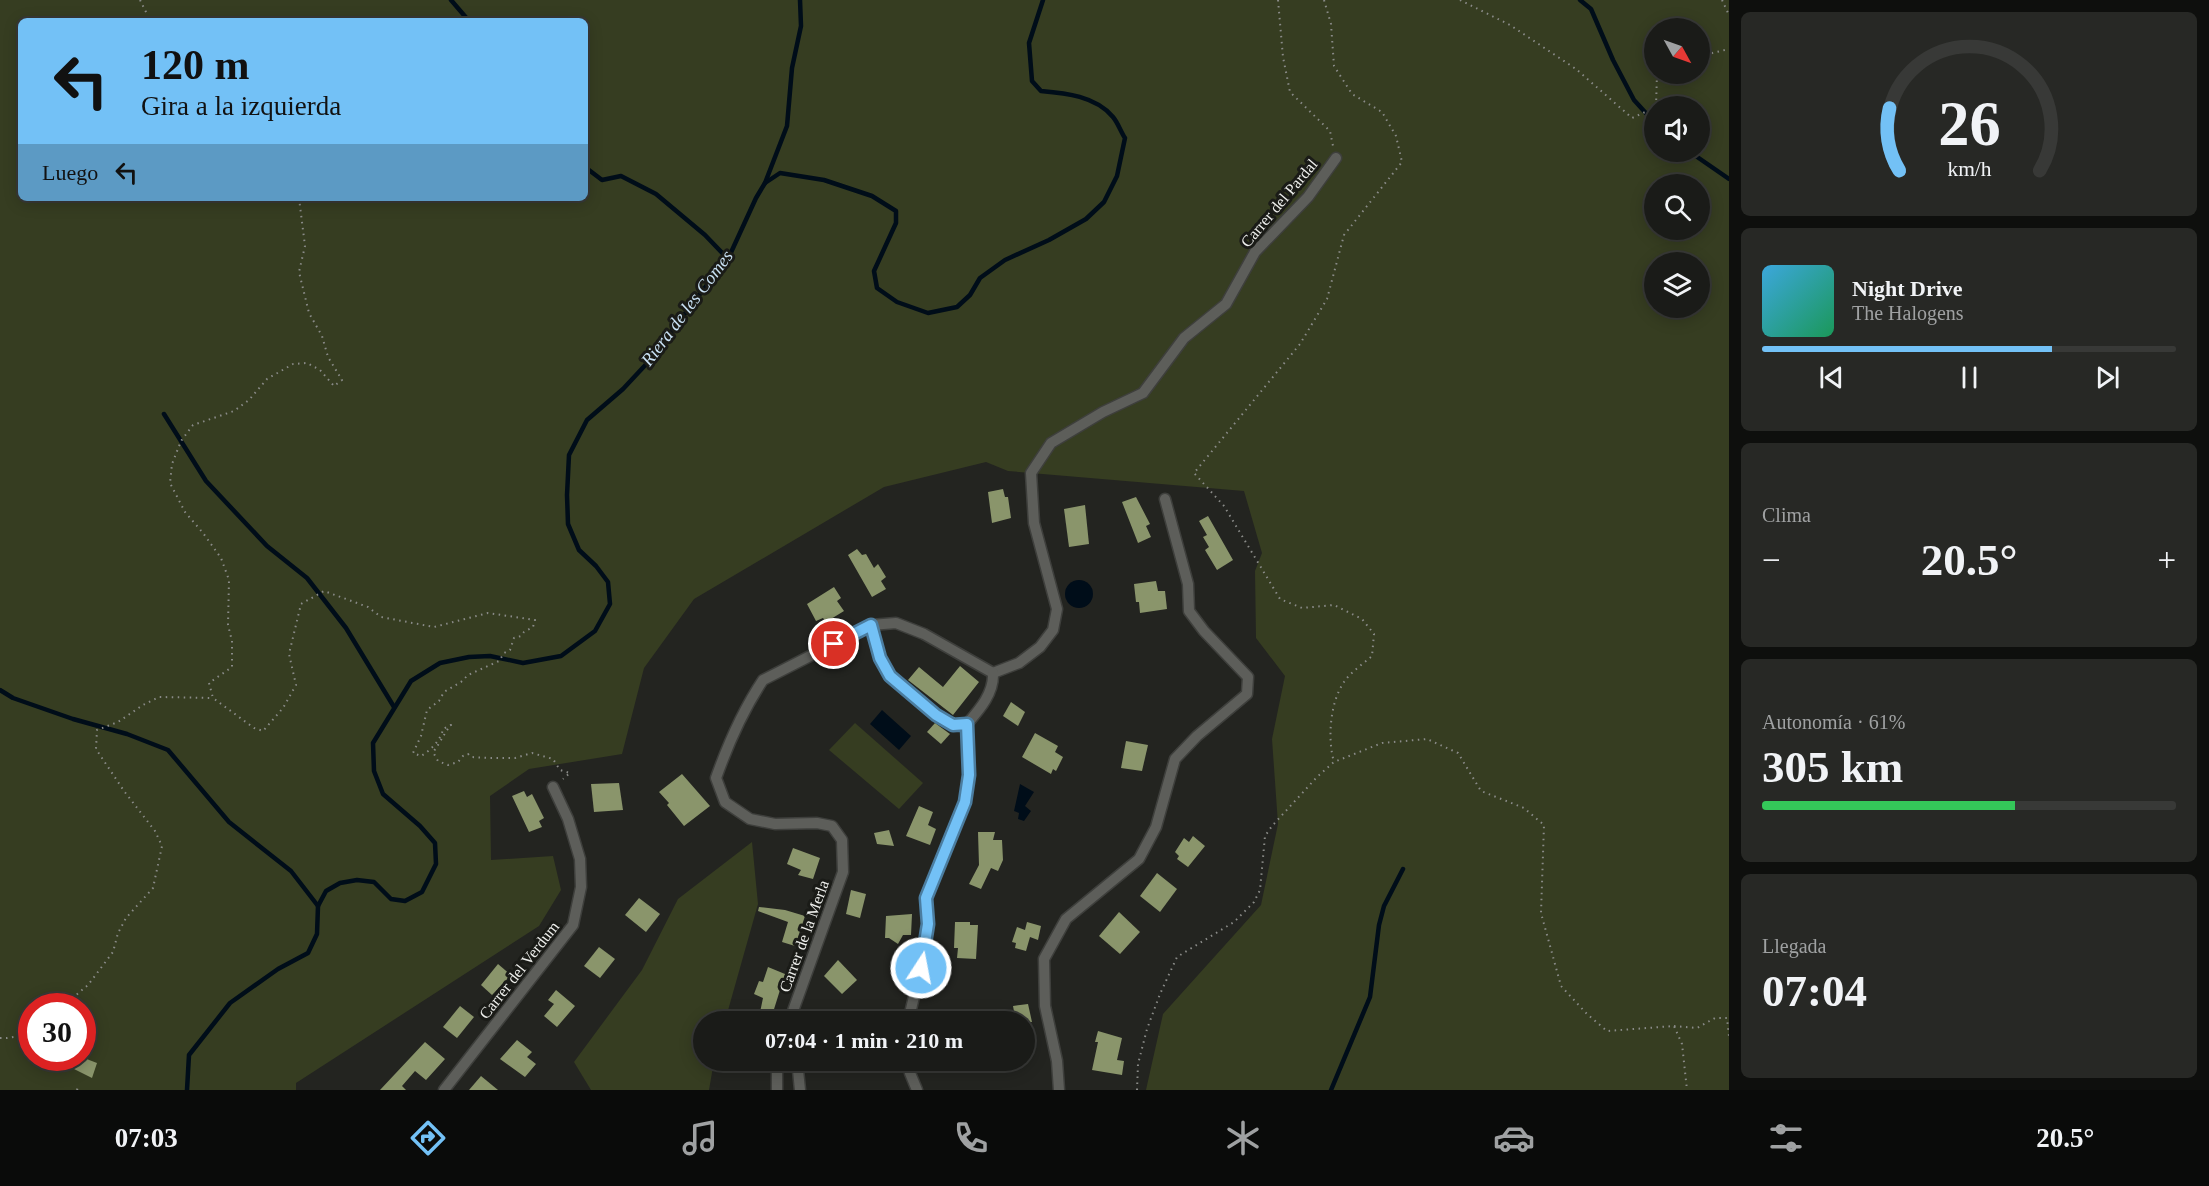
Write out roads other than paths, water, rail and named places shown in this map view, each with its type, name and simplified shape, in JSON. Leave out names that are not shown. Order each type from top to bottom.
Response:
[{"type":"street","name":"Carrer del Pardal","points":[[993,677],[1019,663],[1040,647],[1053,630],[1057,609],[1034,523],[1031,473],[1051,444],[1103,412],[1143,393],[1184,338],[1226,304],[1255,252],[1308,197],[1336,158]]},
{"type":"street","points":[[1059,1090],[1057,1061],[1045,1006],[1044,958],[1066,919],[1139,859],[1156,827],[1175,759],[1197,736],[1247,694],[1248,677],[1189,612],[1188,584],[1165,499]]},
{"type":"street","name":"Carrer de la Merla","points":[[794,1011],[843,872],[842,840],[832,826],[817,823],[775,824],[750,819],[725,802],[716,778],[727,749],[763,680],[871,625],[896,623],[914,630],[993,677]]},
{"type":"street","points":[[871,625],[880,658],[890,676],[936,715],[953,725],[967,724]]},
{"type":"street","points":[[911,1011],[925,950],[928,924],[926,898],[965,802],[969,775],[967,724],[984,705],[993,677]]},
{"type":"street","name":"Carrer del Verdum","points":[[444,1090],[538,973],[573,925],[581,888],[580,859],[568,819],[553,787]]},
{"type":"street","points":[[777,1071],[777,1090]]},
{"type":"street","points":[[798,1071],[800,1090]]},
{"type":"street","points":[[910,1071],[917,1090]]},
{"type":"water","points":[[1079,580],[1089,584],[1093,594],[1089,604],[1079,608],[1069,604],[1065,594],[1069,584]]},
{"type":"water","points":[[882,710],[911,736],[899,750],[870,724]]},
{"type":"water","points":[[1020,784],[1034,792],[1025,806],[1031,811],[1024,821],[1018,819],[1019,813],[1014,811]]},
{"type":"waterway","points":[[451,0],[466,18]]},
{"type":"waterway","points":[[765,183],[787,126],[792,68],[801,26],[800,0]]},
{"type":"waterway","name":"Riera de les Comes","points":[[187,1090],[189,1055],[230,1003],[278,969],[308,953],[317,934],[318,906],[326,891],[340,883],[357,880],[374,882],[391,899],[405,901],[422,892],[436,864],[435,843],[420,826],[383,794],[374,771],[373,743],[411,681],[440,663],[469,657],[490,656],[523,663],[561,656],[595,631],[610,604],[608,582],[596,566],[579,550],[568,524],[569,455],[587,420],[623,389],[651,359],[728,259],[765,183],[780,173],[824,180],[872,196],[896,211],[896,223],[874,271],[877,288],[897,302],[928,313],[957,307],[970,295],[980,278],[1005,260],[1049,240],[1086,219],[1104,202],[1117,176],[1125,138],[1113,117],[1098,104],[1080,97],[1041,91],[1032,81],[1029,43],[1043,0]]},
{"type":"waterway","points":[[1580,0],[1591,9],[1613,60],[1634,100],[1644,111]]},
{"type":"waterway","points":[[1704,162],[1729,179]]},
{"type":"waterway","points":[[588,169],[602,180],[621,176],[656,194],[705,235],[728,259]]},
{"type":"waterway","points":[[164,414],[206,481],[267,546],[307,578],[346,628],[394,707]]},
{"type":"waterway","points":[[0,690],[13,698],[73,719],[127,734],[168,750],[229,822],[291,871],[318,906]]},
{"type":"waterway","points":[[1331,1090],[1370,997],[1379,925],[1384,906],[1403,869]]}]
